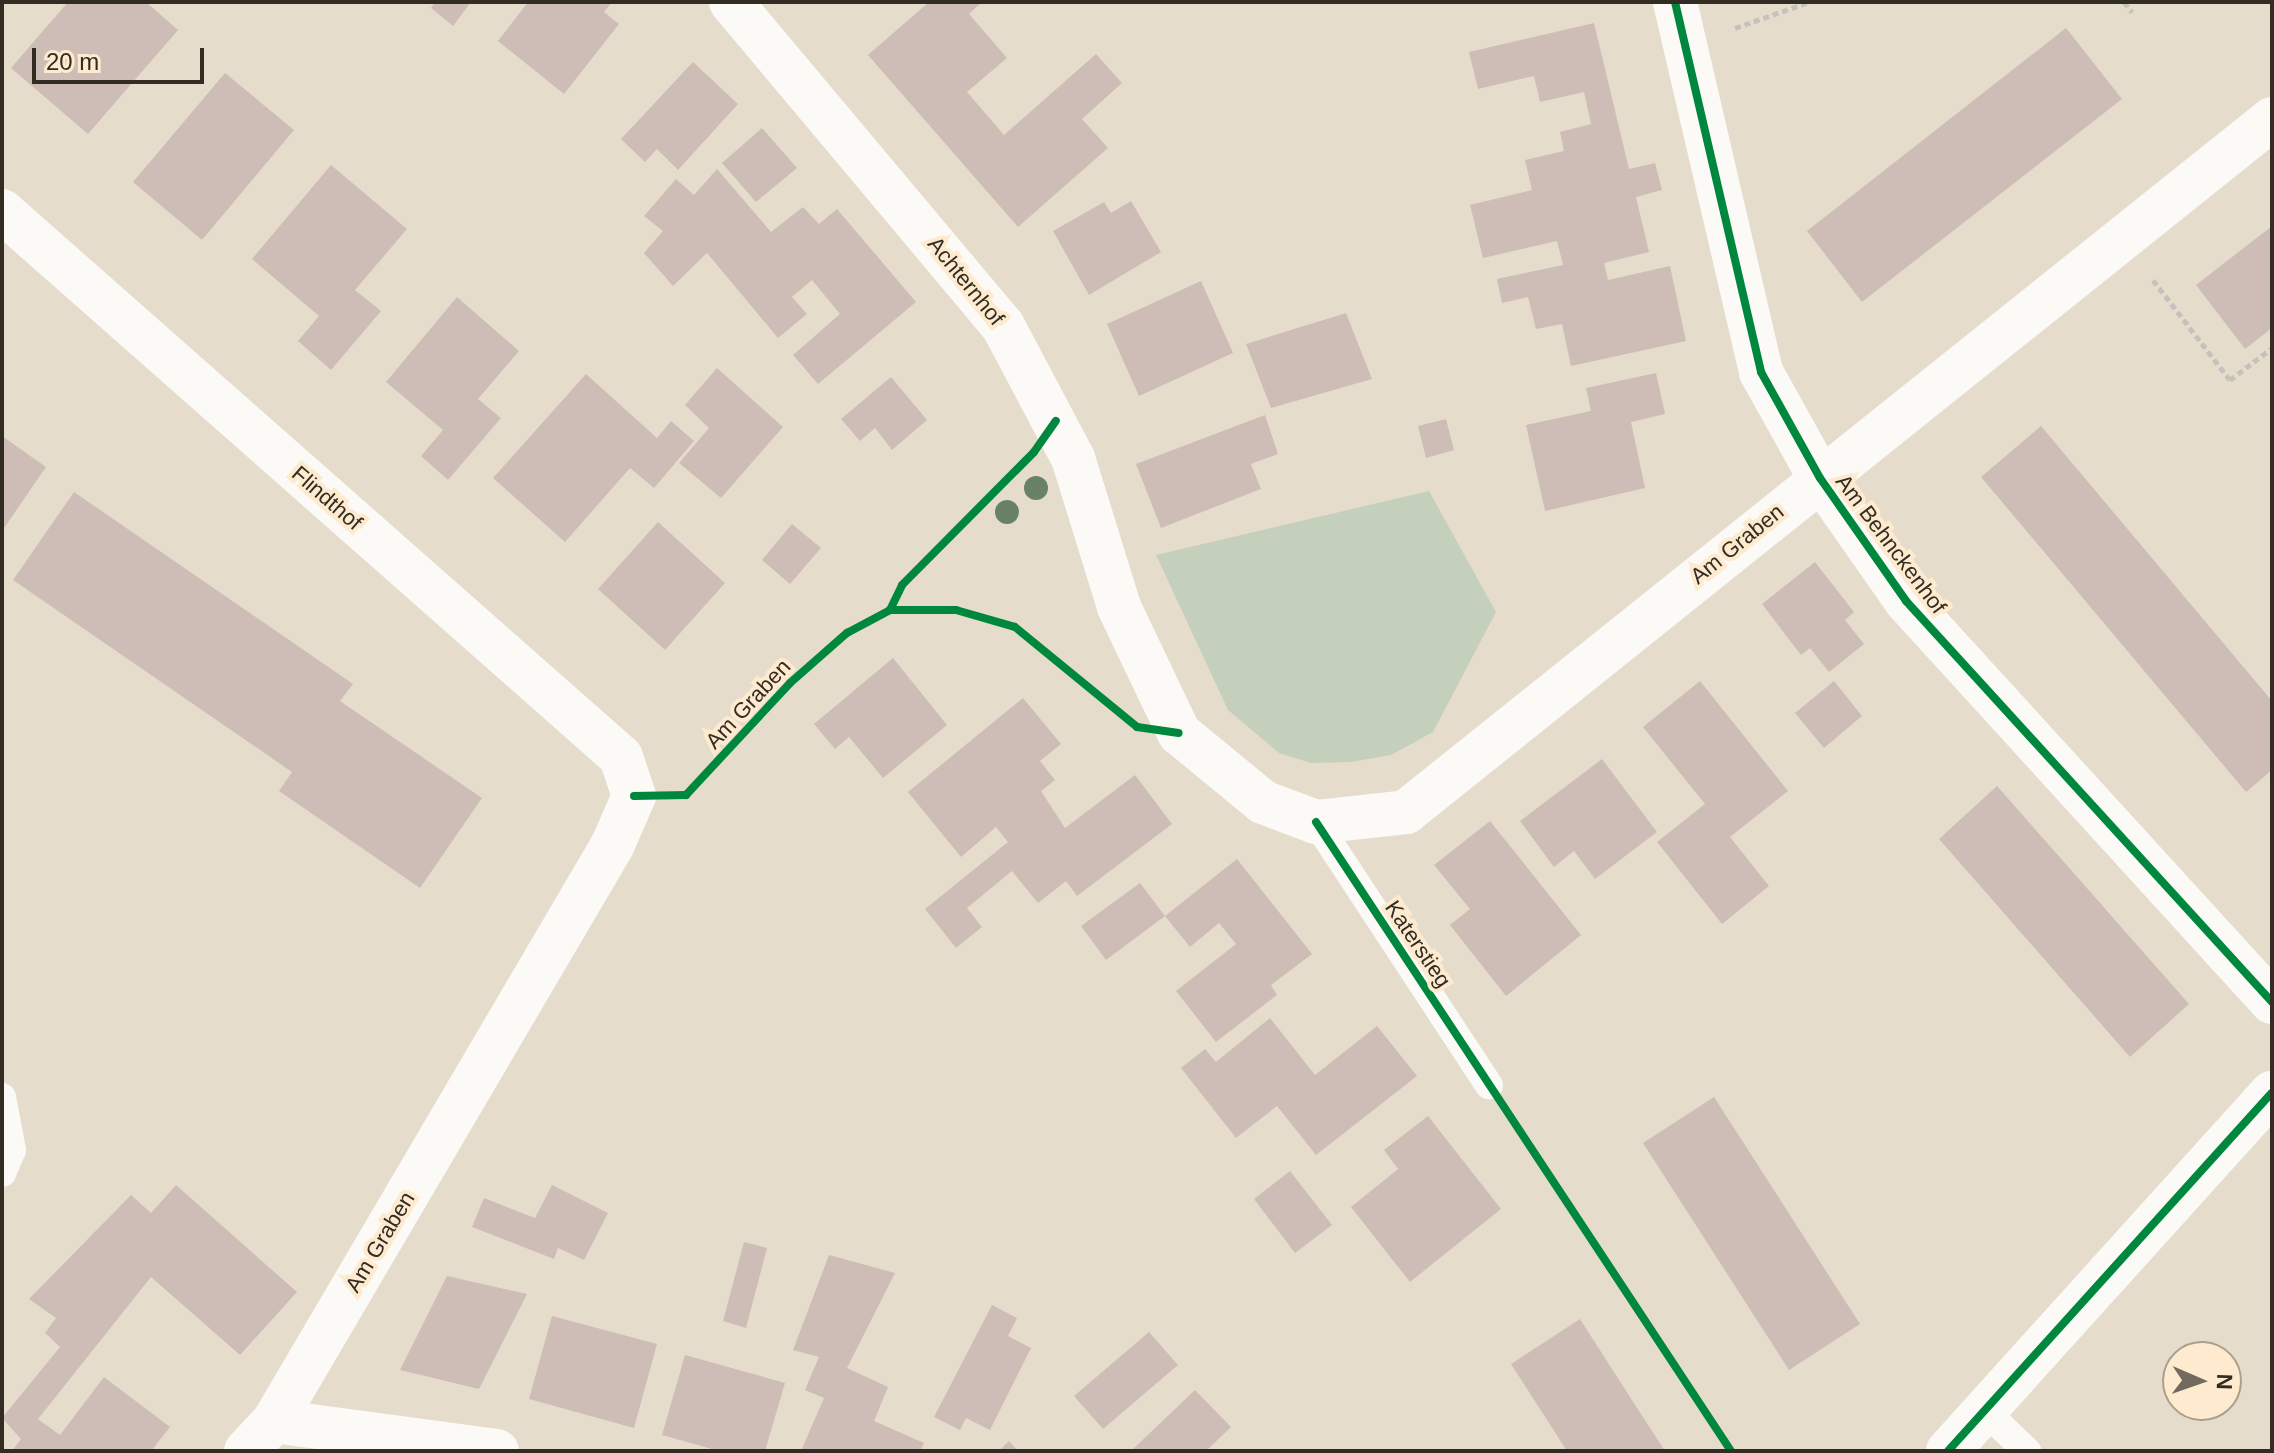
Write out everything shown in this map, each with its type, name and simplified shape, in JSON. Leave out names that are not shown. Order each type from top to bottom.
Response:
[{"type":"street","name":"Achternhof","points":[[731,2],[1003,326],[1056,421],[1112,567],[1119,607]]},
{"type":"street","name":"Am Behnckenhof","points":[[1680,22],[1761,372],[1820,478],[1906,601],[2272,1002]]},
{"type":"street","name":"Am Graben","points":[[1119,607],[1179,733],[1263,802],[1316,822],[1406,812],[2272,119]]},
{"type":"street","name":"Flindthof","points":[[2,211],[621,757],[634,796]]},
{"type":"street","name":"Am Graben","points":[[260,1436],[573,914],[634,796]]},
{"type":"street","points":[[1948,1451],[2272,1093]]},
{"type":"street","points":[[260,1436],[497,1451]]},
{"type":"lane","name":"Katerstieg","points":[[1316,822],[1489,1085]]},
{"type":"lane","points":[[2,1097],[12,1150],[2,1173]]},
{"type":"lane","points":[[1986,1412],[2027,1451]]},
{"type":"path","points":[[1680,22],[1809,2]]},
{"type":"path","points":[[2124,2],[2132,12]]},
{"type":"path","points":[[2122,239],[2230,380],[2272,348]]},
{"type":"path","points":[[890,610],[902,585],[1056,421]]},
{"type":"green space","points":[[1429,491],[1496,612],[1433,732],[1391,755],[1351,762],[1311,763],[1279,753],[1228,710],[1156,555]]},
{"type":"building","points":[[68,2],[146,2],[178,30],[88,134],[11,68]]},
{"type":"building","points":[[435,2],[471,2],[453,26],[431,8]]},
{"type":"building","points":[[528,2],[612,2],[604,12],[619,24],[564,94],[498,41]]},
{"type":"building","points":[[929,2],[982,2],[969,14],[1007,58],[967,92],[1004,135],[1096,54],[1122,83],[1082,119],[1108,148],[1018,227],[868,55]]},
{"type":"building","points":[[1594,23],[1629,169],[1655,163],[1662,190],[1636,197],[1649,252],[1604,263],[1608,280],[1670,266],[1686,341],[1571,366],[1562,324],[1536,329],[1528,297],[1502,303],[1497,279],[1563,265],[1557,241],[1483,258],[1470,205],[1532,190],[1525,160],[1564,151],[1560,132],[1591,124],[1584,92],[1540,102],[1534,76],[1478,89],[1469,52]]},
{"type":"building","points":[[2066,28],[2122,99],[1862,302],[1807,231]]},
{"type":"building","points":[[693,62],[738,104],[678,170],[657,149],[645,162],[621,139]]},
{"type":"building","points":[[225,73],[294,130],[202,240],[133,182]]},
{"type":"building","points":[[762,128],[797,168],[756,202],[722,163]]},
{"type":"building","points":[[331,165],[407,229],[355,290],[381,311],[331,370],[298,341],[319,316],[252,259]]},
{"type":"building","points":[[717,169],[771,232],[803,207],[819,224],[837,209],[916,302],[818,384],[793,355],[840,314],[812,280],[792,297],[807,314],[778,338],[707,253],[673,286],[644,253],[663,231],[644,216],[676,179],[694,195]]},
{"type":"building","points":[[1131,201],[1161,252],[1089,295],[1053,231],[1104,202],[1111,213]]},
{"type":"building","points":[[2272,226],[2272,328],[2245,349],[2196,285]]},
{"type":"building","points":[[1201,281],[1233,353],[1139,396],[1107,324]]},
{"type":"building","points":[[457,297],[519,351],[478,399],[501,418],[448,480],[421,456],[443,430],[386,382]]},
{"type":"building","points":[[1346,313],[1372,379],[1271,408],[1246,344]]},
{"type":"building","points":[[717,368],[783,427],[721,498],[679,463],[709,428],[685,405]]},
{"type":"building","points":[[1656,373],[1665,414],[1631,422],[1645,488],[1545,511],[1526,425],[1591,411],[1586,388]]},
{"type":"building","points":[[586,374],[657,438],[671,421],[694,441],[654,488],[630,468],[565,542],[493,478]]},
{"type":"building","points":[[891,377],[927,420],[892,450],[875,428],[860,441],[841,419]]},
{"type":"building","points":[[1265,415],[1278,454],[1251,464],[1261,489],[1161,528],[1136,464]]},
{"type":"building","points":[[1446,419],[1454,450],[1426,458],[1418,426]]},
{"type":"building","points":[[2041,426],[2272,701],[2272,770],[2246,792],[1981,477]]},
{"type":"building","points":[[2,436],[46,467],[2,531]]},
{"type":"building","points":[[74,492],[353,684],[340,701],[482,798],[420,888],[279,791],[292,772],[13,580]]},
{"type":"building","points":[[658,522],[725,583],[665,650],[598,589]]},
{"type":"building","points":[[792,524],[821,548],[790,584],[762,560]]},
{"type":"building","points":[[1815,562],[1854,612],[1845,620],[1864,644],[1829,672],[1810,648],[1801,655],[1762,604]]},
{"type":"building","points":[[893,658],[947,725],[883,778],[849,737],[835,749],[814,724]]},
{"type":"building","points":[[1700,681],[1788,791],[1730,837],[1769,886],[1722,924],[1657,842],[1705,804],[1643,727]]},
{"type":"building","points":[[1834,681],[1862,716],[1824,748],[1795,713]]},
{"type":"building","points":[[1023,698],[1061,744],[1040,761],[1055,780],[1041,791],[1065,828],[1135,775],[1172,824],[1077,896],[1066,881],[1038,903],[1012,871],[967,908],[982,927],[956,948],[925,909],[1008,842],[996,827],[961,857],[908,792]]},
{"type":"building","points":[[1602,759],[1657,832],[1595,879],[1574,851],[1554,867],[1520,821]]},
{"type":"building","points":[[1997,786],[2189,1004],[2130,1057],[1939,839]]},
{"type":"building","points":[[1490,821],[1581,935],[1506,996],[1450,925],[1470,909],[1434,865]]},
{"type":"building","points":[[1237,859],[1312,954],[1271,985],[1277,995],[1216,1042],[1176,991],[1236,944],[1219,923],[1190,947],[1165,916]]},
{"type":"building","points":[[1140,883],[1165,916],[1106,960],[1081,926]]},
{"type":"building","points":[[1270,1018],[1315,1075],[1377,1026],[1417,1076],[1316,1155],[1277,1106],[1236,1138],[1181,1068],[1205,1049],[1216,1062]]},
{"type":"building","points":[[1714,1097],[1860,1324],[1789,1370],[1643,1143]]},
{"type":"building","points":[[1428,1116],[1501,1209],[1410,1282],[1351,1207],[1398,1169],[1384,1150]]},
{"type":"building","points":[[1290,1171],[1332,1225],[1295,1253],[1254,1199]]},
{"type":"building","points":[[176,1185],[297,1292],[240,1355],[151,1277],[38,1419],[60,1435],[104,1377],[170,1427],[151,1451],[12,1451],[21,1439],[2,1418],[60,1347],[45,1333],[56,1318],[29,1299],[131,1195],[151,1213]]},
{"type":"building","points":[[552,1185],[608,1213],[584,1260],[558,1248],[554,1259],[472,1227],[484,1198],[535,1218]]},
{"type":"building","points":[[744,1242],[767,1248],[746,1328],[723,1321]]},
{"type":"building","points":[[829,1255],[895,1273],[847,1368],[888,1387],[874,1421],[924,1443],[920,1451],[801,1451],[824,1398],[805,1390],[819,1357],[793,1350]]},
{"type":"building","points":[[447,1276],[527,1294],[479,1389],[400,1370]]},
{"type":"building","points":[[992,1305],[1017,1318],[1008,1336],[1031,1348],[990,1430],[966,1418],[960,1430],[934,1417]]},
{"type":"building","points":[[552,1316],[657,1344],[634,1428],[529,1399]]},
{"type":"building","points":[[1580,1319],[1665,1451],[1567,1451],[1511,1364]]},
{"type":"building","points":[[1149,1332],[1178,1365],[1103,1429],[1074,1396]]},
{"type":"building","points":[[685,1355],[785,1383],[765,1451],[719,1451],[662,1435]]},
{"type":"building","points":[[1195,1390],[1231,1427],[1206,1451],[1131,1451]]},
{"type":"building","points":[[1009,1441],[1018,1451],[999,1451]]},
{"type":"cycle path","points":[[1675,2],[1761,372],[1820,478],[1906,601],[2272,1002]]},
{"type":"cycle path","points":[[890,610],[902,585],[1034,452],[1056,421]]},
{"type":"cycle path","points":[[634,796],[686,795],[790,683],[847,633],[890,610],[956,610],[1015,627],[1137,727],[1179,733]]},
{"type":"cycle path","points":[[1316,822],[1731,1451]]},
{"type":"cycle path","points":[[1948,1451],[2272,1093]]}]
